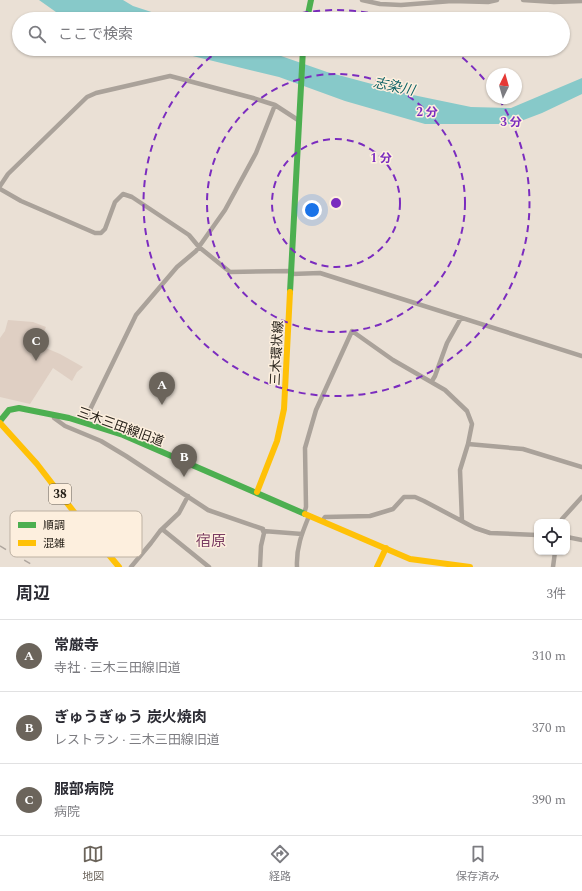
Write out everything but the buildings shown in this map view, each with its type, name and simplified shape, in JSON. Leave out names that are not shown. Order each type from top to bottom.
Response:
[{"type":"main road","points":[[308,12],[311,0]]},
{"type":"main road","name":"三木環状線","points":[[257,492],[277,441],[284,409],[303,56]]},
{"type":"main road","name":"三木三田線旧道","points":[[0,422],[9,410],[20,408],[54,414],[84,422],[123,435],[257,492]]},
{"type":"main road","name":"38","points":[[0,422],[37,464],[73,511]]},
{"type":"main road","points":[[257,492],[410,559],[438,565],[470,567]]},
{"type":"main road","points":[[377,567],[386,548]]},
{"type":"main road","name":"38","points":[[111,557],[119,567]]},
{"type":"street","points":[[362,0],[380,4],[401,5],[408,2],[488,2],[497,0]]},
{"type":"street","points":[[523,0],[554,2],[582,1]]},
{"type":"street","points":[[298,120],[275,105],[220,88],[170,76],[96,93],[87,97],[8,174],[0,188],[21,201],[95,233],[101,233],[105,230],[115,202],[123,194],[132,197],[189,236],[199,247],[230,272],[320,273],[582,356]]},
{"type":"street","points":[[84,422],[136,315],[177,267],[199,247],[225,210],[256,154],[275,105]]},
{"type":"street","points":[[432,382],[447,342],[461,318]]},
{"type":"street","points":[[297,567],[297,558],[307,515],[305,448],[316,410],[352,330],[393,360],[445,390],[467,411],[472,424],[460,470],[462,520]]},
{"type":"street","points":[[54,414],[54,418],[65,426],[101,441],[148,469],[208,510],[257,526],[263,529],[263,531],[302,534]]},
{"type":"street","points":[[468,444],[523,449],[582,467]]},
{"type":"street","points":[[142,554],[162,529],[179,513],[188,496]]},
{"type":"street","points":[[322,521],[324,517],[370,516],[393,509],[404,497],[415,497],[475,528],[490,533],[534,535]]},
{"type":"street","points":[[562,519],[582,497]]},
{"type":"street","points":[[162,529],[209,567]]},
{"type":"street","points":[[260,567],[263,531]]},
{"type":"street","points":[[570,538],[582,540]]},
{"type":"street","points":[[553,567],[555,555]]},
{"type":"street","points":[[131,567],[140,557]]},
{"type":"shaded area","points":[[8,320],[33,322],[46,327],[39,342],[41,346],[60,354],[83,367],[77,372],[72,381],[53,368],[30,404],[0,397],[0,338],[5,331]]},
{"type":"water","points":[[39,0],[123,0],[133,6],[151,12],[56,12]]},
{"type":"water","points":[[193,56],[281,56],[327,72],[413,95],[471,107],[511,108],[582,78],[582,94],[542,113],[513,124],[425,124],[345,101],[279,77]]},
{"type":"railway","points":[[0,546],[10,552]]},
{"type":"railway","points":[[19,557],[36,567]]},
{"type":"traffic: fast","points":[[308,12],[311,0]]},
{"type":"traffic: fast","points":[[290,292],[303,56]]},
{"type":"traffic: fast","points":[[0,421],[9,410],[19,408],[69,418],[123,435],[305,514]]},
{"type":"traffic: slow","points":[[257,492],[277,441],[284,409],[290,292]]},
{"type":"traffic: slow","points":[[0,423],[37,464],[73,511]]},
{"type":"traffic: slow","points":[[305,514],[410,559],[470,567]]},
{"type":"traffic: slow","points":[[377,567],[386,548]]},
{"type":"traffic: slow","points":[[111,557],[119,567]]},
{"type":"place","name":"服部病院","points":[[36,361]]},
{"type":"place","name":"常厳寺","points":[[162,405]]},
{"type":"place","name":"ぎゅうぎゅう 炭火焼肉","points":[[184,477]]},
{"type":"district","name":"宿原","points":[[211,541]]},
{"type":"water label","name":"志染川","points":[[394,86]]}]
